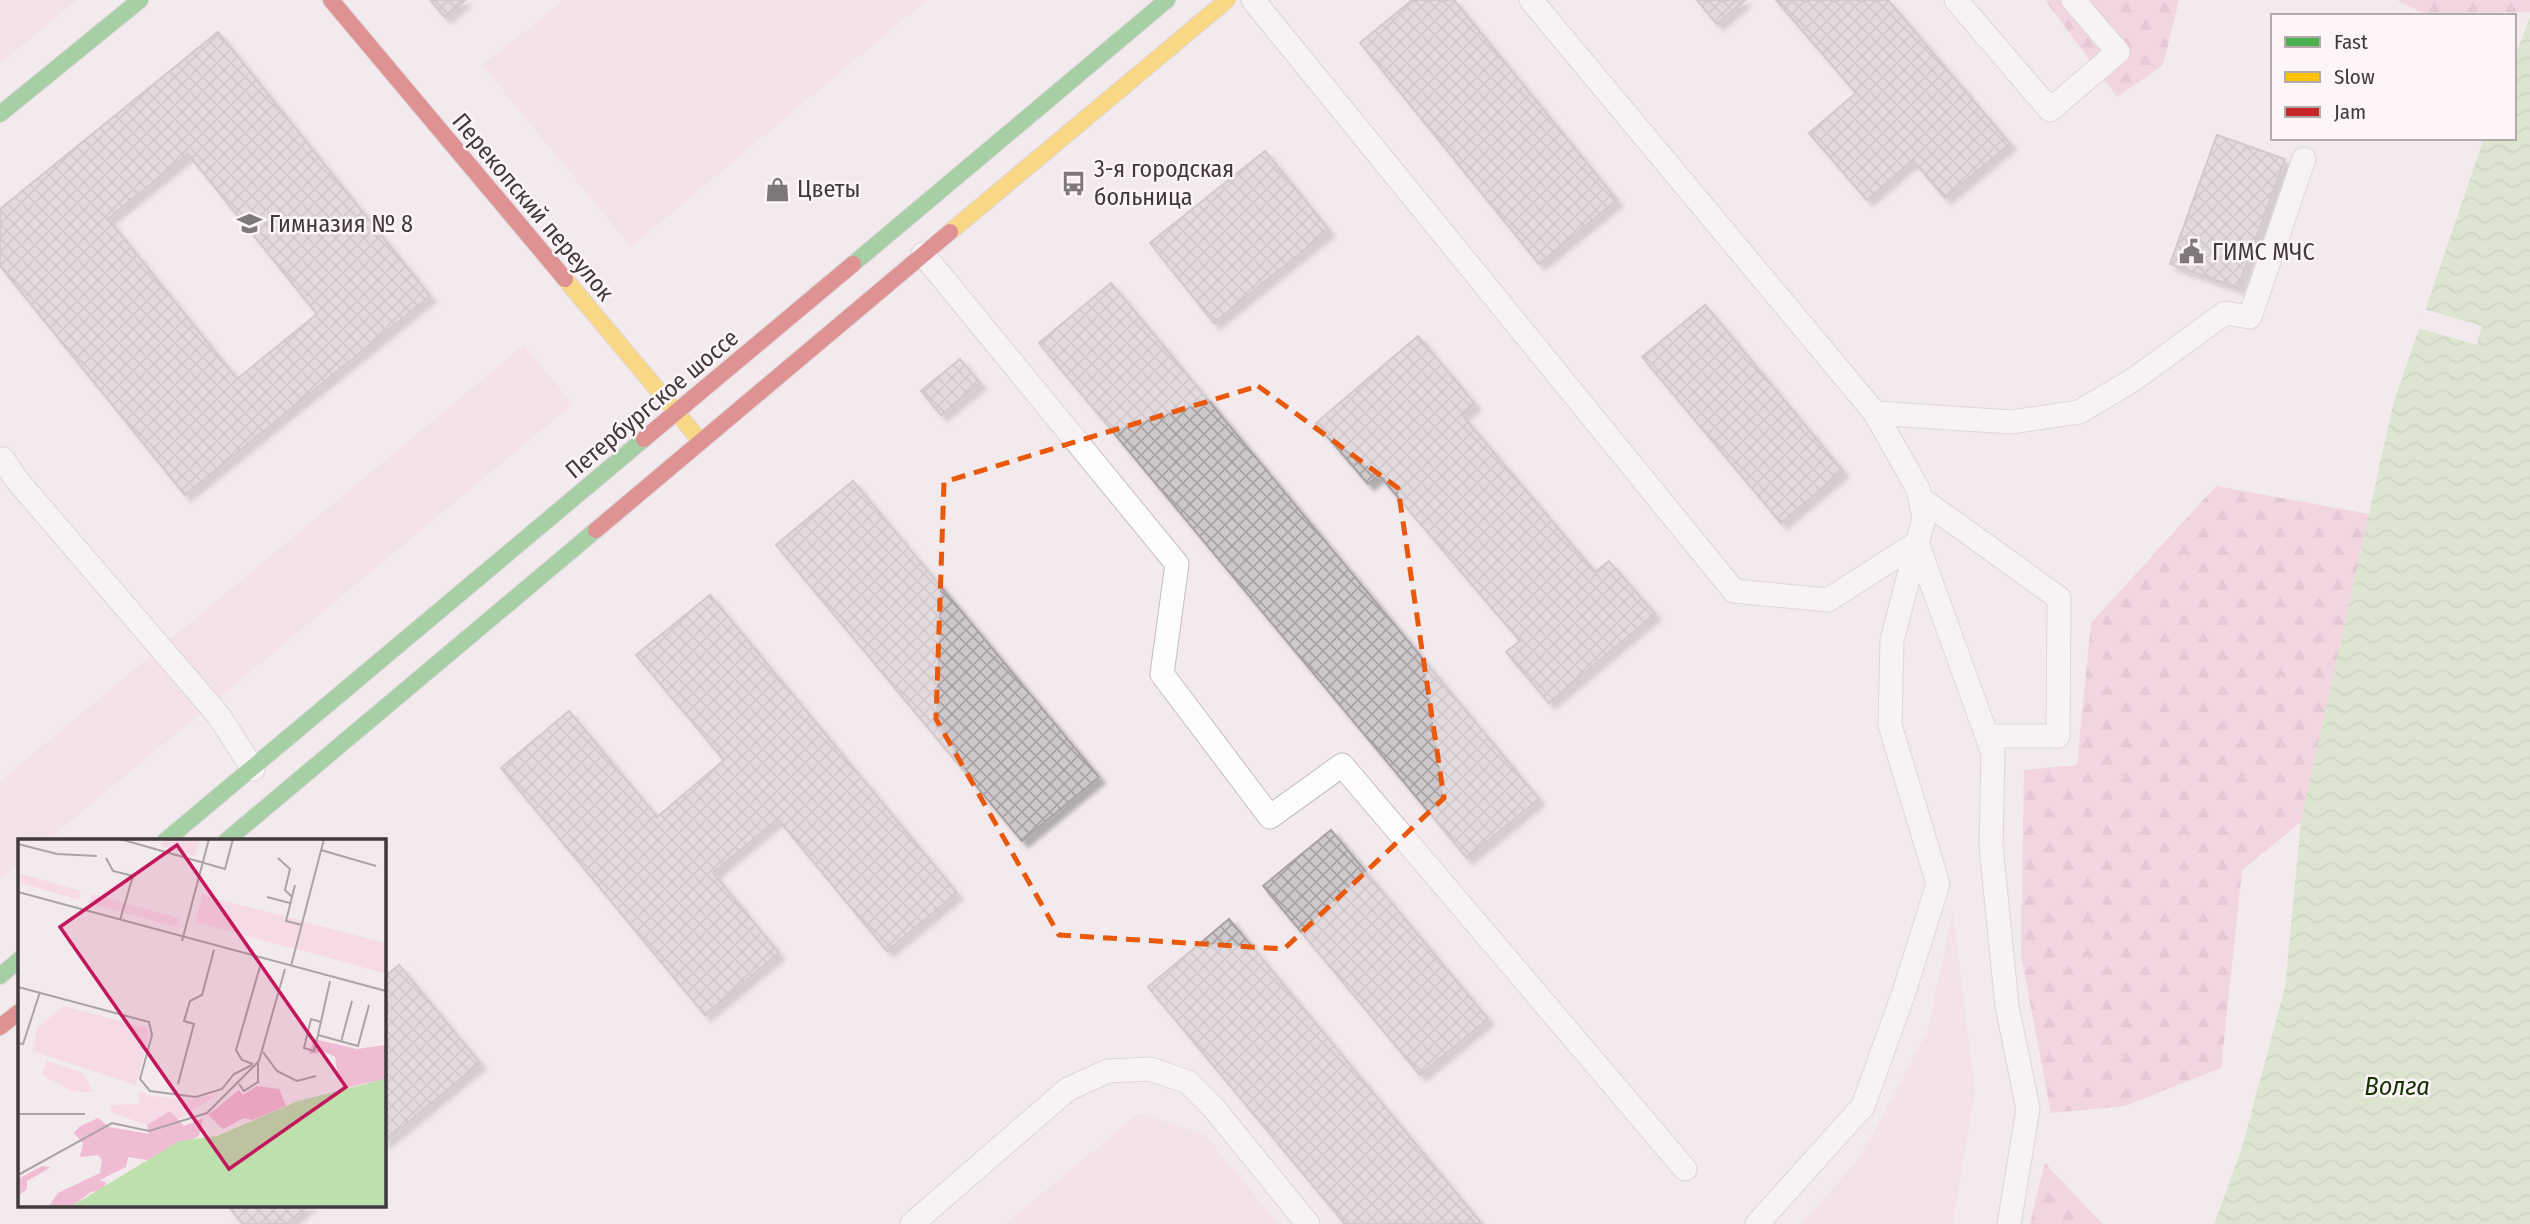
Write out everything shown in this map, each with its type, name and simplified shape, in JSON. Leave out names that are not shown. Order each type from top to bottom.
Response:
[{"type":"main road","points":[[0,114],[140,0]]},
{"type":"main road","name":"Перекопский переулок","points":[[331,0],[701,442]]},
{"type":"main road","name":"Петербургское шоссе","points":[[168,839],[1167,0]]},
{"type":"main road","points":[[228,839],[1227,0]]},
{"type":"main road","points":[[0,976],[18,961]]},
{"type":"main road","points":[[0,1027],[18,1013]]},
{"type":"lane","points":[[1253,0],[1734,591],[1828,600],[1917,543]]},
{"type":"lane","points":[[1531,0],[1875,413],[1918,489],[1924,518],[1892,640],[1890,725],[1938,884],[1904,992],[1863,1106],[1757,1224]]},
{"type":"lane","points":[[1956,0],[2050,110],[2118,52],[2073,0]]},
{"type":"lane","points":[[1875,413],[2011,422],[2079,412],[2133,380],[2225,313],[2250,317],[2304,159]]},
{"type":"lane","points":[[923,254],[1177,565],[1162,674],[1270,817],[1342,765],[1685,1170]]},
{"type":"lane","points":[[0,462],[4,459],[16,478],[204,697],[253,769]]},
{"type":"lane","points":[[1920,498],[2059,598],[2058,736],[1987,736]]},
{"type":"lane","points":[[1917,543],[1993,753],[1991,846],[2007,1006],[2028,1109],[2009,1224]]},
{"type":"lane","points":[[912,1224],[1068,1089],[1108,1071],[1150,1069],[1188,1082],[1213,1107],[1308,1224]]},
{"type":"highlighted area","points":[[1258,386],[1398,488],[1444,798],[1284,949],[1059,935],[936,719],[944,482]]},
{"type":"shaded area","points":[[0,0],[77,0],[0,64]]},
{"type":"shaded area","points":[[564,0],[927,0],[631,247],[482,65]]},
{"type":"shaded area","points":[[524,345],[573,404],[49,839],[18,839],[18,865],[0,880],[0,781]]},
{"type":"shaded area","points":[[1953,912],[1975,1092],[1953,1224],[1801,1224],[1859,1159],[1927,1033]]},
{"type":"shaded area","points":[[1139,1113],[1205,1135],[1279,1224],[1005,1224]]},
{"type":"green space","points":[[2045,0],[2179,0],[2163,65],[2117,97]]},
{"type":"green space","points":[[2397,0],[2530,0],[2530,12],[2423,13]]},
{"type":"green space","points":[[2216,486],[2369,514],[2301,822],[2242,870],[2221,1068],[2125,1106],[2051,1113],[2021,955],[2024,770],[2077,765],[2091,623]]},
{"type":"green space","points":[[2045,1163],[2102,1224],[2030,1224]]},
{"type":"water","name":"Волга","points":[[2530,17],[2530,1224],[2214,1224],[2242,1148],[2285,987],[2301,822],[2393,405],[2483,140],[2516,140],[2516,54]]},
{"type":"pier","points":[[2424,309],[2482,326],[2477,345],[2418,328]]},
{"type":"building","points":[[430,0],[465,0],[445,17]]},
{"type":"building","points":[[1412,0],[1454,0],[1617,200],[1539,264],[1360,43]]},
{"type":"building","points":[[1697,0],[1745,0],[1717,24]]},
{"type":"building","points":[[1776,0],[1888,0],[2010,144],[1945,198],[1913,160],[1867,200],[1809,133],[1856,93]]},
{"type":"building","points":[[218,32],[430,296],[185,495],[0,266],[0,209]],"holes":[[[188,154],[317,314],[237,379],[108,219]]]},
{"type":"building","points":[[2217,135],[2285,159],[2238,288],[2170,264]]},
{"type":"building","points":[[1265,151],[1329,230],[1214,323],[1150,243]]},
{"type":"building","points":[[1111,283],[1539,799],[1467,858],[1039,343]]},
{"type":"building","points":[[1705,305],[1843,471],[1781,523],[1642,357]]},
{"type":"building","points":[[1418,336],[1475,404],[1462,415],[1595,572],[1609,561],[1655,614],[1549,703],[1506,652],[1520,641],[1379,475],[1368,484],[1316,423]]},
{"type":"building","points":[[960,359],[980,383],[941,415],[921,391]]},
{"type":"building","points":[[853,481],[1099,777],[1022,841],[776,545]]},
{"type":"building","points":[[710,595],[957,893],[887,951],[778,819],[713,873],[779,953],[705,1015],[501,768],[569,711],[657,817],[724,760],[636,655]]},
{"type":"building","points":[[1331,830],[1488,1019],[1420,1075],[1263,886]]},
{"type":"building","points":[[1229,919],[1482,1224],[1345,1224],[1148,987]]},
{"type":"building","points":[[399,965],[480,1063],[385,1141],[385,976]]},
{"type":"building","points":[[228,1206],[308,1206],[286,1224],[243,1224]]},
{"type":"traffic: fast","points":[[0,114],[140,0]]},
{"type":"traffic: fast","points":[[853,264],[1167,0]]},
{"type":"traffic: fast","points":[[167,839],[644,439]]},
{"type":"traffic: fast","points":[[228,839],[596,530]]},
{"type":"traffic: fast","points":[[0,976],[18,961]]},
{"type":"traffic: slow","points":[[950,232],[1227,0]]},
{"type":"traffic: slow","points":[[565,279],[698,438]]},
{"type":"traffic: jam","points":[[331,0],[565,279]]},
{"type":"traffic: jam","points":[[596,530],[950,232]]},
{"type":"traffic: jam","points":[[644,439],[853,264]]},
{"type":"traffic: jam","points":[[0,1027],[18,1013]]},
{"type":"place","name":"3-я городская больница","points":[[1074,183]]},
{"type":"place","name":"Цветы","points":[[777,189]]},
{"type":"place","name":"Гимназия № 8","points":[[249,224]]},
{"type":"place","name":"ГИМС МЧС","points":[[2192,252]]}]
